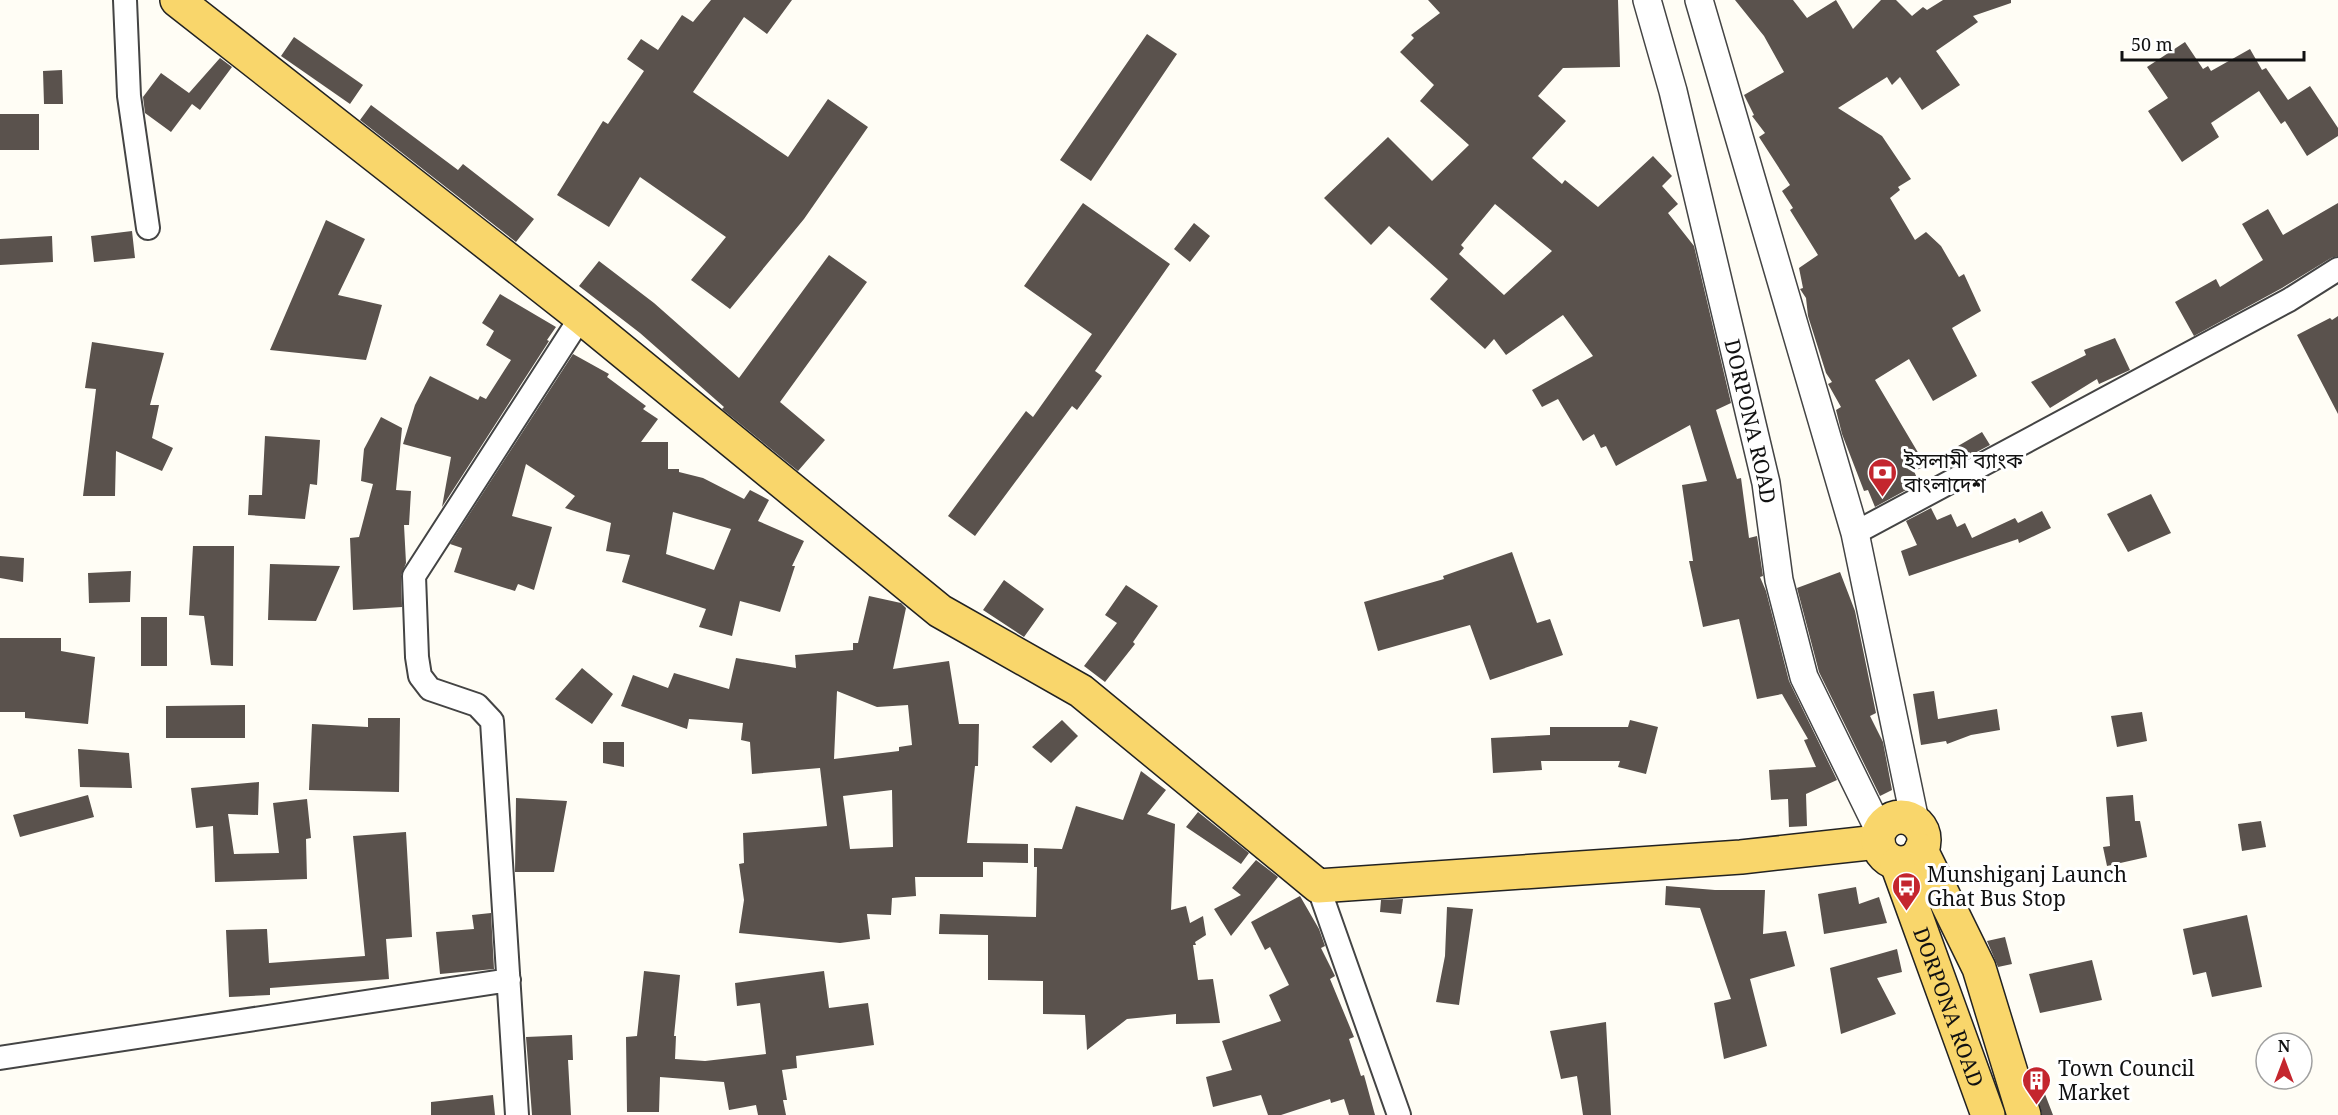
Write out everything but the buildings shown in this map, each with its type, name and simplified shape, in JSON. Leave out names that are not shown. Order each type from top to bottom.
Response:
[{"type":"main road","points":[[177,0],[581,317],[940,611],[1081,690],[1318,886],[1741,857],[1898,842]]},
{"type":"main road","name":"DORPONA ROAD","points":[[1898,842],[1988,1115]]},
{"type":"main road","name":"DORPONA ROAD","points":[[1898,842],[1979,968],[2024,1115]]},
{"type":"street","points":[[125,0],[129,96],[148,228]]},
{"type":"street","name":"DORPONA ROAD","points":[[1647,0],[1673,91],[1766,483],[1779,580],[1804,677],[1898,842]]},
{"type":"street","name":"DORPONA ROAD","points":[[1699,0],[1856,533],[1898,842]]},
{"type":"street","points":[[1856,533],[2289,300],[2338,269]]},
{"type":"street","points":[[517,1115],[492,721],[477,705],[430,688],[420,676],[417,657],[414,576],[581,317]]},
{"type":"street","points":[[1318,886],[1399,1115]]},
{"type":"street","points":[[0,1058],[509,980]]},
{"type":"place","name":"ইসলামী ব্যাংক বাংলাদেশ","points":[[1883,498]]},
{"type":"place","name":"Munshiganj Launch Ghat Bus Stop","points":[[1906,912]]},
{"type":"place","name":"Town Council Market","points":[[2037,1106]]}]
